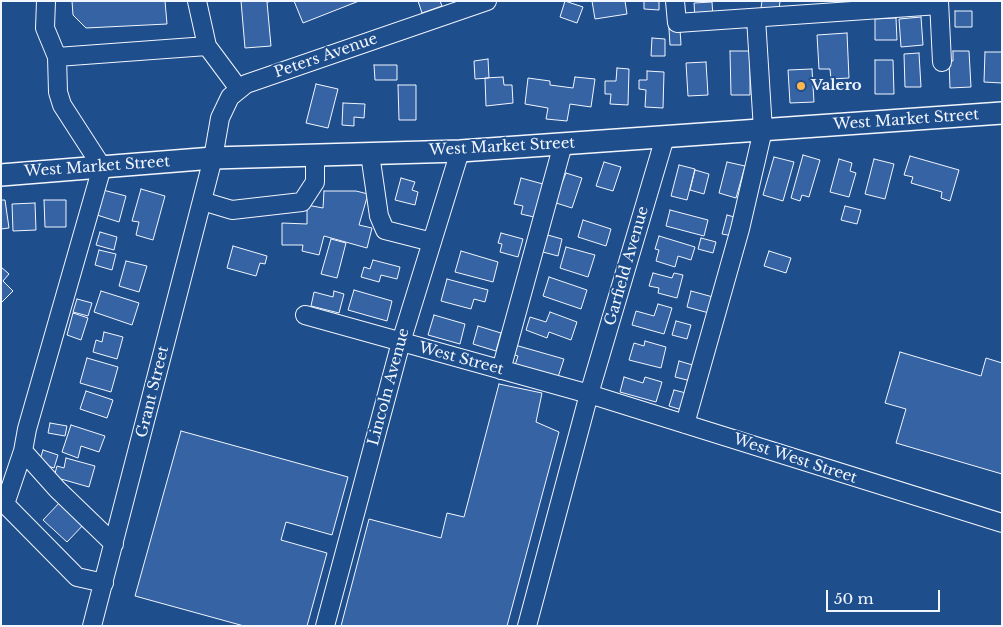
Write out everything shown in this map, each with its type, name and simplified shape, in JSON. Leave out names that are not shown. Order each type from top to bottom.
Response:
[{"type":"main road","name":"West Market Street","points":[[1,175],[213,158],[460,151],[1002,113]]},
{"type":"street","points":[[46,1],[45,28],[57,57],[58,92],[62,105],[102,166],[27,429],[23,451],[5,504],[77,577],[104,583]]},
{"type":"street","points":[[197,1],[207,46],[239,89]]},
{"type":"street","name":"Peters Avenue","points":[[213,158],[220,118],[230,97],[246,84],[487,1]]},
{"type":"street","points":[[675,1],[677,24],[939,3],[942,62]]},
{"type":"street","points":[[685,424],[740,229],[763,130],[756,18]]},
{"type":"street","points":[[57,57],[207,46]]},
{"type":"street","name":"Garfield Avenue","points":[[530,625],[589,394],[665,138]]},
{"type":"street","points":[[501,370],[563,144]]},
{"type":"street","name":"Lincoln Avenue","points":[[325,626],[401,342],[460,151]]},
{"type":"street","points":[[370,154],[379,216],[385,230],[432,242]]},
{"type":"street","points":[[202,201],[232,210],[302,202],[315,182],[315,155]]},
{"type":"street","name":"Grant Street","points":[[92,626],[213,158]]},
{"type":"street","name":"West Street","points":[[305,315],[589,394]]},
{"type":"street","name":"West West Street","points":[[589,394],[1002,523]]},
{"type":"street","points":[[23,451],[57,490],[114,544]]},
{"type":"street","points":[[81,626],[98,608]]},
{"type":"building","points":[[72,1],[165,1],[167,24],[86,28],[73,15]]},
{"type":"building","points":[[241,1],[273,1],[267,2],[271,46],[245,48]]},
{"type":"building","points":[[294,1],[359,1],[303,23]]},
{"type":"building","points":[[418,1],[440,1],[442,6],[422,13]]},
{"type":"building","points":[[565,1],[583,7],[577,23],[560,17]]},
{"type":"building","points":[[592,1],[625,1],[627,14],[595,19]]},
{"type":"building","points":[[644,1],[659,1],[659,10],[644,9]]},
{"type":"building","points":[[762,1],[780,1],[779,10],[761,8]]},
{"type":"building","points":[[712,2],[713,17],[695,18],[694,3]]},
{"type":"building","points":[[955,11],[972,11],[972,27],[955,27]]},
{"type":"building","points":[[921,17],[923,45],[901,47],[899,19]]},
{"type":"building","points":[[896,18],[897,40],[875,40],[875,19]]},
{"type":"building","points":[[669,29],[680,29],[681,45],[670,45]]},
{"type":"building","points":[[847,33],[849,78],[831,79],[830,69],[819,69],[817,35]]},
{"type":"building","points":[[652,38],[665,39],[665,56],[651,56]]},
{"type":"building","points":[[730,51],[750,51],[750,95],[731,95]]},
{"type":"building","points":[[953,51],[969,51],[971,87],[950,88],[949,61],[953,61]]},
{"type":"building","points":[[985,52],[1002,52],[1002,83],[984,82]]},
{"type":"building","points":[[919,53],[921,87],[905,87],[904,54]]},
{"type":"building","points":[[488,59],[489,78],[475,79],[474,61]]},
{"type":"building","points":[[875,60],[893,60],[894,94],[875,94]]},
{"type":"building","points":[[706,62],[708,95],[688,96],[686,63]]},
{"type":"building","points":[[374,65],[397,65],[397,80],[375,80]]},
{"type":"building","points":[[617,68],[629,69],[628,105],[610,104],[611,94],[605,94],[605,81],[616,81]]},
{"type":"building","name":"Valero","points":[[812,69],[814,102],[790,103],[788,70]]},
{"type":"building","points":[[647,71],[664,72],[663,108],[645,107],[646,90],[639,89],[639,80],[647,80]]},
{"type":"building","points":[[503,77],[504,85],[512,85],[513,103],[486,106],[485,78]]},
{"type":"building","points":[[575,77],[595,79],[591,107],[570,104],[567,121],[546,119],[548,108],[525,104],[528,78],[550,81],[550,85],[573,88]]},
{"type":"building","points":[[316,84],[338,89],[328,128],[306,123]]},
{"type":"building","points":[[398,85],[416,85],[416,120],[399,120]]},
{"type":"building","points":[[343,103],[365,104],[364,118],[354,117],[354,126],[342,125]]},
{"type":"building","points":[[803,155],[820,160],[809,197],[802,195],[800,201],[791,198]]},
{"type":"building","points":[[910,156],[959,170],[950,201],[941,198],[942,192],[911,183],[913,177],[904,175]]},
{"type":"building","points":[[774,157],[794,162],[783,201],[763,195]]},
{"type":"building","points":[[839,159],[852,163],[850,171],[856,173],[849,197],[830,192]]},
{"type":"building","points":[[874,159],[894,164],[885,199],[865,194]]},
{"type":"building","points":[[604,162],[621,167],[613,191],[596,186]]},
{"type":"building","points":[[727,162],[745,166],[736,198],[719,193]]},
{"type":"building","points":[[679,165],[695,169],[687,200],[671,196]]},
{"type":"building","points":[[695,170],[709,174],[704,194],[690,190]]},
{"type":"building","points":[[566,173],[582,178],[572,208],[553,202],[559,182],[562,183]]},
{"type":"building","points":[[401,178],[415,182],[412,190],[418,192],[415,205],[395,200]]},
{"type":"building","points":[[521,178],[543,184],[534,217],[521,214],[523,206],[514,204]]},
{"type":"building","points":[[141,189],[165,196],[153,240],[136,235],[139,222],[132,221]]},
{"type":"building","points":[[103,190],[126,196],[119,222],[97,215]]},
{"type":"building","points":[[324,191],[356,191],[368,194],[359,225],[372,228],[367,248],[324,236],[319,255],[302,251],[303,245],[282,245],[282,223],[307,224],[307,205],[323,208]]},
{"type":"building","points":[[1,200],[5,200],[9,228],[1,229]]},
{"type":"building","points":[[44,200],[66,200],[66,227],[45,227]]},
{"type":"building","points":[[35,203],[36,230],[13,231],[12,204]]},
{"type":"building","points":[[845,206],[861,210],[857,224],[841,220]]},
{"type":"building","points":[[670,210],[708,220],[704,236],[666,226]]},
{"type":"building","points":[[727,215],[738,218],[733,236],[722,234]]},
{"type":"building","points":[[583,220],[611,229],[606,246],[578,237]]},
{"type":"building","points":[[100,232],[117,237],[114,250],[96,245]]},
{"type":"building","points":[[501,233],[523,239],[518,257],[500,252],[502,244],[498,243]]},
{"type":"building","points":[[544,234],[562,239],[558,256],[539,251]]},
{"type":"building","points":[[659,236],[695,247],[691,260],[678,256],[675,267],[656,261],[659,250],[655,249]]},
{"type":"building","points":[[701,238],[716,242],[713,253],[698,249]]},
{"type":"building","points":[[331,239],[346,243],[337,278],[321,274]]},
{"type":"building","points":[[233,246],[267,256],[265,264],[260,263],[256,276],[227,268]]},
{"type":"building","points":[[566,247],[595,255],[588,277],[560,268]]},
{"type":"building","points":[[99,250],[116,254],[112,270],[95,265]]},
{"type":"building","points":[[461,251],[498,262],[493,282],[455,272]]},
{"type":"building","points":[[769,251],[791,258],[786,273],[764,266]]},
{"type":"building","points":[[373,260],[400,267],[397,279],[381,275],[379,282],[361,277],[364,267],[370,269]]},
{"type":"building","points":[[126,261],[147,266],[139,292],[119,286]]},
{"type":"building","points":[[1,267],[9,274],[3,281],[13,291],[1,303]]},
{"type":"building","points":[[653,273],[672,278],[674,273],[683,275],[677,298],[658,293],[659,288],[649,286]]},
{"type":"building","points":[[549,277],[587,290],[581,309],[543,296]]},
{"type":"building","points":[[447,279],[488,290],[485,302],[474,299],[471,309],[441,301]]},
{"type":"building","points":[[354,290],[392,301],[387,321],[348,310]]},
{"type":"building","points":[[101,291],[139,303],[132,325],[94,312]]},
{"type":"building","points":[[334,291],[344,294],[339,313],[311,306],[314,292],[333,297]]},
{"type":"building","points":[[691,291],[713,297],[709,313],[687,307]]},
{"type":"building","points":[[77,299],[92,303],[88,316],[73,312]]},
{"type":"building","points":[[658,304],[672,308],[664,334],[632,325],[636,311],[654,316]]},
{"type":"building","points":[[550,312],[577,322],[571,340],[549,332],[547,338],[526,330],[530,317],[546,322]]},
{"type":"building","points":[[73,313],[88,318],[81,340],[67,335]]},
{"type":"building","points":[[434,315],[465,324],[460,344],[428,335]]},
{"type":"building","points":[[676,321],[691,325],[687,339],[672,335]]},
{"type":"building","points":[[478,326],[501,333],[496,351],[473,344]]},
{"type":"building","points":[[104,332],[123,337],[117,359],[93,352],[96,340],[102,342]]},
{"type":"building","points":[[645,341],[666,347],[661,368],[629,360],[634,343],[644,346]]},
{"type":"building","points":[[515,345],[564,359],[558,377],[515,365],[518,356],[512,354]]},
{"type":"building","points":[[900,352],[981,376],[986,358],[1002,363],[1002,474],[896,443],[906,409],[885,403]]},
{"type":"building","points":[[87,358],[118,367],[111,392],[80,383]]},
{"type":"building","points":[[679,361],[696,366],[691,381],[675,377]]},
{"type":"building","points":[[624,377],[643,383],[645,377],[662,382],[656,402],[620,392]]},
{"type":"building","points":[[499,384],[542,393],[536,422],[559,432],[507,626],[341,626],[369,519],[441,538],[447,513],[464,517]]},
{"type":"building","points":[[674,390],[686,393],[682,410],[669,406]]},
{"type":"building","points":[[86,391],[113,400],[107,418],[80,409]]},
{"type":"building","points":[[50,423],[67,426],[65,436],[48,433]]},
{"type":"building","points":[[71,425],[105,436],[99,452],[81,446],[78,458],[62,452]]},
{"type":"building","points":[[181,431],[348,477],[332,535],[286,522],[281,540],[327,553],[307,626],[244,626],[135,596]]},
{"type":"building","points":[[43,450],[58,455],[54,468],[39,463]]},
{"type":"building","points":[[66,458],[95,466],[89,487],[54,477],[57,466],[64,468]]},
{"type":"building","points":[[62,500],[86,522],[67,542],[43,520]]},
{"type":"place","name":"Valero","points":[[801,86]]}]
